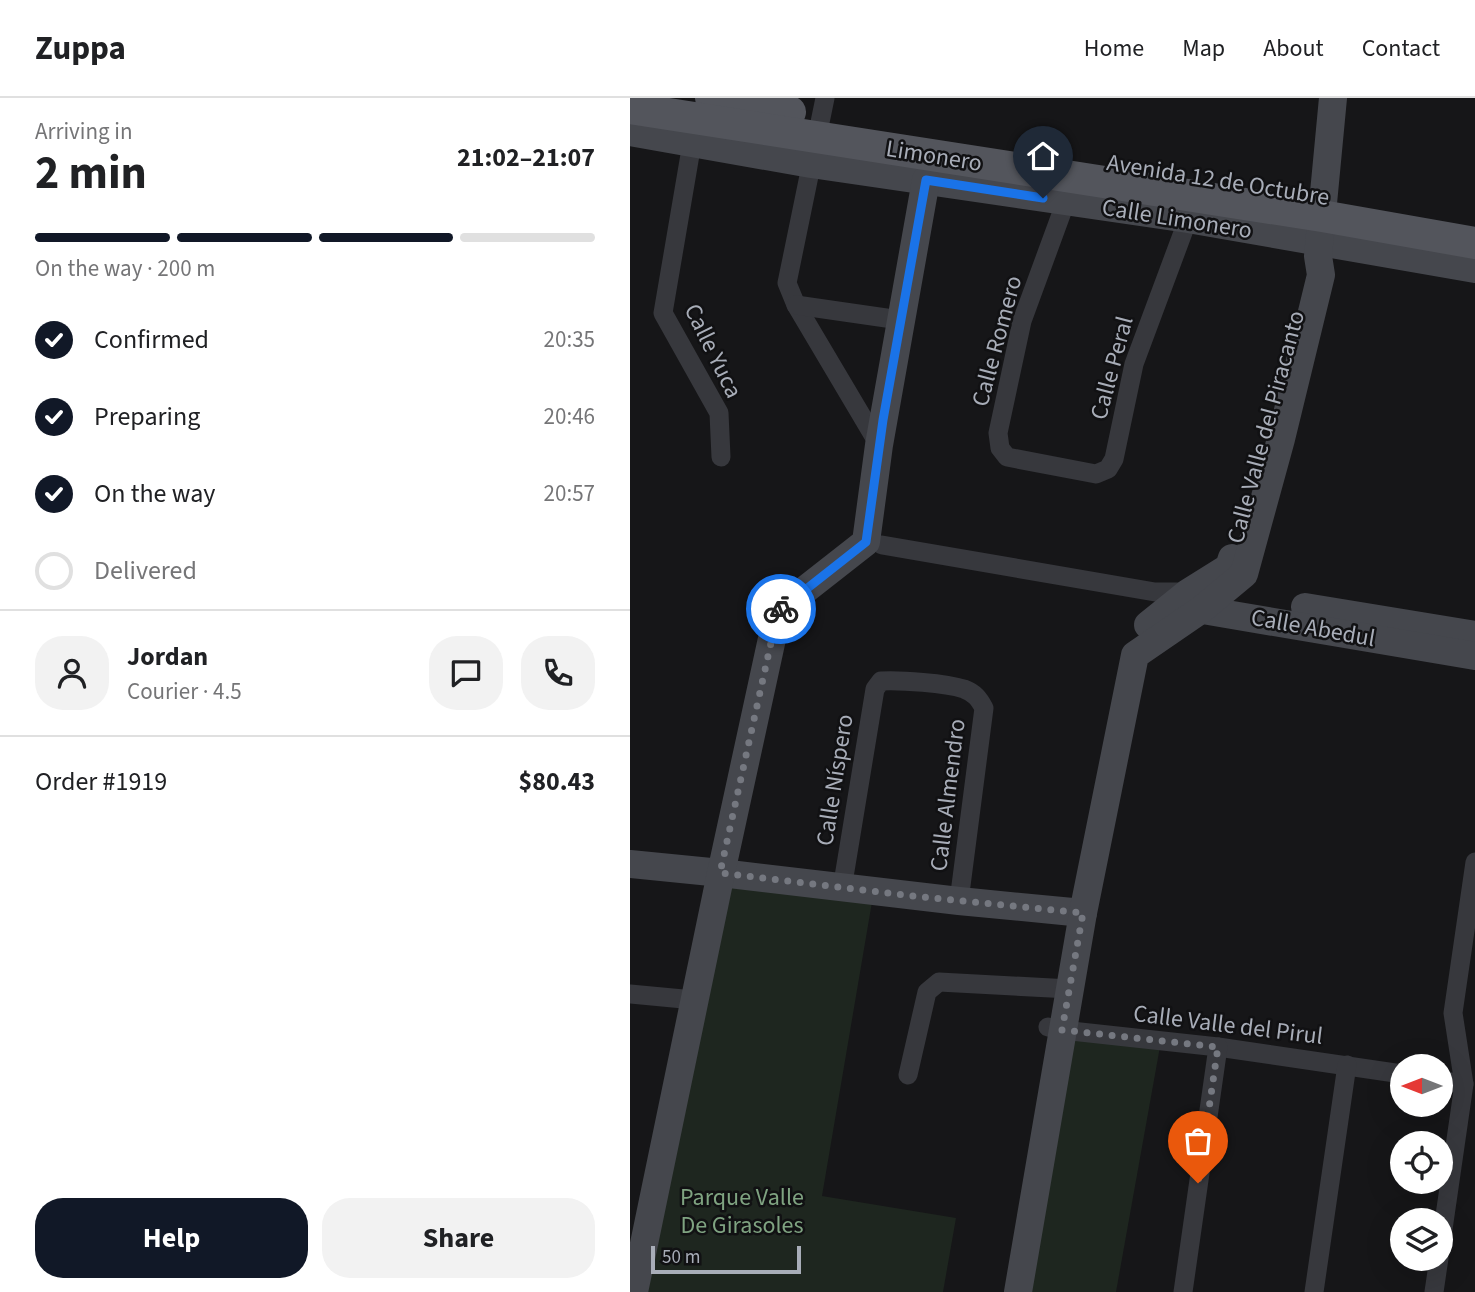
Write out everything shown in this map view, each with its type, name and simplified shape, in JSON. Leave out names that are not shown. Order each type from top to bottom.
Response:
[{"type":"main road","name":"Avenida 12 de Octubre","points":[[711,98],[818,129],[1321,228],[1475,243]]},
{"type":"main road","points":[[630,108],[818,129]]},
{"type":"main road","name":"Avenida 12 de Octubre","points":[[1321,228],[1475,226]]},
{"type":"street","name":"Calle Valle del Piracanto","points":[[1003,1292],[1063,988],[1119,647],[1188,598],[1244,574],[1281,439],[1321,275],[1321,228],[1334,98]]},
{"type":"street","name":"Calle Limonero","points":[[630,132],[692,143],[818,129],[926,180],[1188,219],[1321,228],[1475,269]]},
{"type":"street","points":[[818,129],[787,283],[796,305],[879,445]]},
{"type":"street","name":"Calle Yuca","points":[[692,143],[663,313],[719,413],[721,457]]},
{"type":"street","points":[[634,1292],[720,873],[778,611],[874,543],[879,445],[926,180]]},
{"type":"street","name":"Calle Romero","points":[[1044,465],[1007,457],[1000,448],[998,433],[1022,321],[1066,201]]},
{"type":"street","name":"Calle Peral","points":[[1044,465],[1096,474],[1108,469],[1114,459],[1133,364],[1188,219]]},
{"type":"street","points":[[796,305],[900,320]]},
{"type":"street","name":"Calle Abedul","points":[[874,543],[1188,598],[1475,656]]},
{"type":"street","name":"Calle Abedul","points":[[1188,598],[1475,635]]},
{"type":"street","name":"Calle Níspero","points":[[842,888],[875,688],[881,681],[898,680],[964,690],[978,697]]},
{"type":"street","name":"Calle Almendro","points":[[959,901],[984,708],[978,697]]},
{"type":"street","points":[[1446,1208],[1464,1084],[1453,1013],[1475,862]]},
{"type":"street","points":[[630,864],[1075,912]]},
{"type":"street","points":[[908,1075],[927,992],[939,982],[1063,988]]},
{"type":"street","points":[[630,994],[694,1000]]},
{"type":"street","name":"Calle Valle del Piracanto","points":[[1018,1292],[1055,1029]]},
{"type":"street","name":"Calle Valle del Pirul","points":[[1055,1029],[1218,1047],[1390,1072]]},
{"type":"street","points":[[1183,1292],[1218,1047]]},
{"type":"street","points":[[1314,1292],[1347,1065]]},
{"type":"street","points":[[1453,1082],[1464,1084]]},
{"type":"street","points":[[1434,1292],[1437,1271]]},
{"type":"green space","name":"Parque Valle De Girasoles","points":[[724,879],[873,896],[822,1196],[956,1218],[943,1292],[643,1292]]},
{"type":"green space","points":[[1071,1031],[1161,1041],[1116,1292],[1031,1292]]},
{"type":"way so far","points":[[781,609],[778,611],[720,873],[1083,913],[1062,1030],[1218,1047],[1198,1183]]},
{"type":"route","points":[[781,609],[866,542],[883,420],[926,180],[1043,198]]}]
